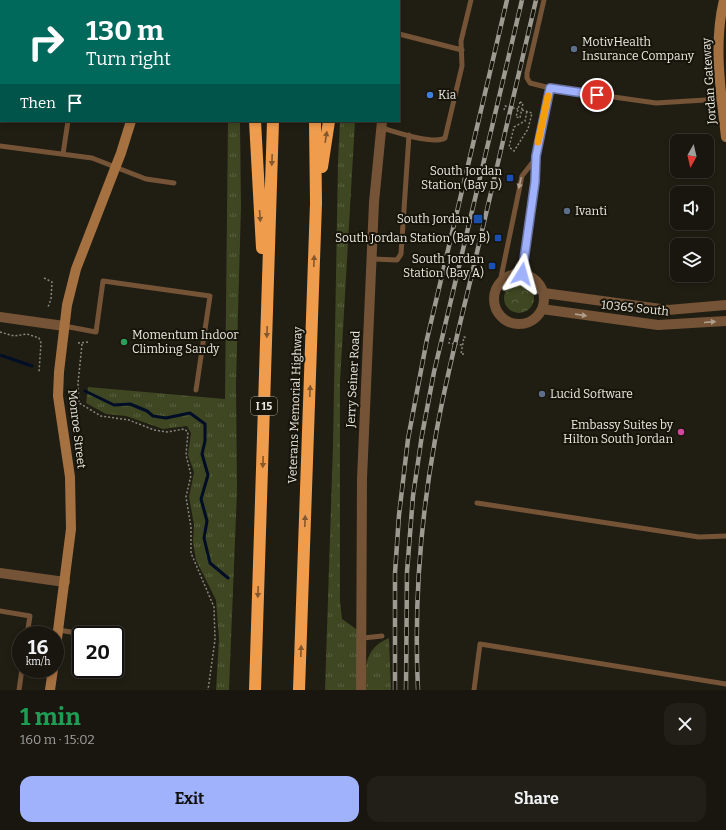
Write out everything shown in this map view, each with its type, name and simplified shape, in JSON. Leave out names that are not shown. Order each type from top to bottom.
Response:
[{"type":"highway","points":[[255,122],[267,314]]},
{"type":"highway","name":"I 15","points":[[255,690],[273,122]]},
{"type":"highway","name":"Veterans Memorial Highway","points":[[299,690],[316,203],[315,122]]},
{"type":"highway","points":[[316,203],[329,122]]},
{"type":"street","name":"Jordan Gateway","points":[[724,0],[718,36],[726,137]]},
{"type":"street","name":"Monroe Street","points":[[60,626],[71,529],[70,477],[58,396],[64,326],[76,269],[115,168],[130,122]]},
{"type":"street","name":"Jerry Seiner Road","points":[[361,690],[363,638],[362,479],[373,259],[374,202],[382,125]]},
{"type":"street","points":[[522,274],[536,280],[544,293],[542,309],[537,316],[527,323],[515,324],[504,319],[498,313],[494,301],[495,290],[500,282],[510,275],[522,274]]},
{"type":"street","name":"10365 South","points":[[544,293],[668,310],[726,305]]},
{"type":"street","name":"10365 South","points":[[542,309],[658,326],[726,321]]},
{"type":"street","points":[[0,317],[64,326]]},
{"type":"street","points":[[0,573],[65,582]]},
{"type":"street","points":[[50,690],[52,678]]},
{"type":"lane","points":[[382,125],[409,135],[436,140],[445,138],[462,66],[461,41],[471,0]]},
{"type":"lane","points":[[544,0],[526,76],[528,81],[532,84],[550,88],[656,103],[724,99]]},
{"type":"lane","points":[[400,34],[462,50]]},
{"type":"lane","points":[[522,274],[535,182],[536,158],[550,88]]},
{"type":"lane","points":[[63,154],[68,122]]},
{"type":"lane","points":[[373,259],[397,260],[401,254],[409,135]]},
{"type":"lane","points":[[0,146],[92,158],[146,179],[174,183]]},
{"type":"lane","points":[[500,282],[522,176],[536,158]]},
{"type":"lane","points":[[64,326],[96,332],[103,281],[210,296],[196,390]]},
{"type":"lane","points":[[477,503],[692,536],[726,536]]},
{"type":"lane","points":[[0,611],[30,616],[28,626]]},
{"type":"lane","points":[[363,638],[382,636]]},
{"type":"lane","points":[[474,690],[480,644],[726,684]]},
{"type":"lane","points":[[19,690],[21,678]]},
{"type":"path","points":[[520,102],[523,103],[520,118],[516,117],[518,109],[520,102]]},
{"type":"path","points":[[504,110],[505,106],[518,109]]},
{"type":"path","points":[[522,110],[532,113],[528,129],[514,151],[509,146],[514,127],[525,122],[527,112]]},
{"type":"path","points":[[44,278],[52,282],[51,299],[48,307]]},
{"type":"path","points":[[0,332],[14,336],[27,334],[34,335],[40,340]]},
{"type":"path","points":[[464,354],[461,354],[464,337],[468,338]]},
{"type":"path","points":[[40,340],[44,338]]},
{"type":"path","points":[[450,338],[449,343],[462,345]]},
{"type":"path","points":[[39,372],[40,340]]},
{"type":"path","points":[[78,343],[82,344],[89,342]]},
{"type":"path","points":[[82,344],[78,382],[79,403],[108,418],[124,419],[160,431],[184,429],[188,432],[186,455],[191,476],[186,497],[191,527],[191,553],[214,607],[215,640],[208,690]]},
{"type":"green space","points":[[228,122],[240,122],[241,208],[236,383],[237,491],[229,690],[216,690],[219,639],[216,600],[196,560],[193,542],[194,525],[189,497],[194,472],[188,455],[191,433],[187,426],[163,429],[126,416],[106,414],[86,403],[88,387],[225,399]]},
{"type":"green space","points":[[340,122],[355,122],[340,382],[340,601],[342,619],[359,631],[356,690],[325,690],[333,445]]},
{"type":"green space","points":[[519,283],[529,288],[534,298],[529,308],[519,313],[509,308],[504,298],[509,288]]},
{"type":"green space","points":[[389,638],[391,690],[366,690],[365,674],[368,659],[375,647]]},
{"type":"waterway","points":[[0,355],[32,366]]},
{"type":"waterway","points":[[85,391],[114,405],[130,404],[147,411],[153,416],[166,418],[190,413],[205,424],[205,441],[202,454],[208,475],[201,499],[207,521],[204,538],[210,563],[228,578]]},
{"type":"railway","points":[[395,690],[395,573],[399,515],[408,439],[427,339],[507,0]]},
{"type":"railway","points":[[406,690],[407,572],[413,496],[422,435],[434,372],[522,0]]},
{"type":"railway","points":[[418,690],[417,627],[419,565],[425,502],[435,440],[448,373],[536,0]]},
{"type":"slow traffic","points":[[538,142],[548,96]]},
{"type":"place","name":"MotivHealth Insurance Company","points":[[574,49]]},
{"type":"place","name":"Kia","points":[[430,95]]},
{"type":"place","name":"South Jordan Station (Bay D)","points":[[510,178]]},
{"type":"place","name":"Ivanti","points":[[567,211]]},
{"type":"place","name":"South Jordan","points":[[478,219]]},
{"type":"place","name":"South Jordan Station (Bay B)","points":[[498,238]]},
{"type":"place","name":"South Jordan Station (Bay A)","points":[[492,266]]},
{"type":"place","name":"Momentum Indoor Climbing Sandy","points":[[124,342]]},
{"type":"place","name":"Lucid Software","points":[[542,394]]},
{"type":"place","name":"Embassy Suites by Hilton South Jordan","points":[[681,432]]},
{"type":"route","points":[[522,274],[535,182],[536,156],[550,88],[597,95]]}]
